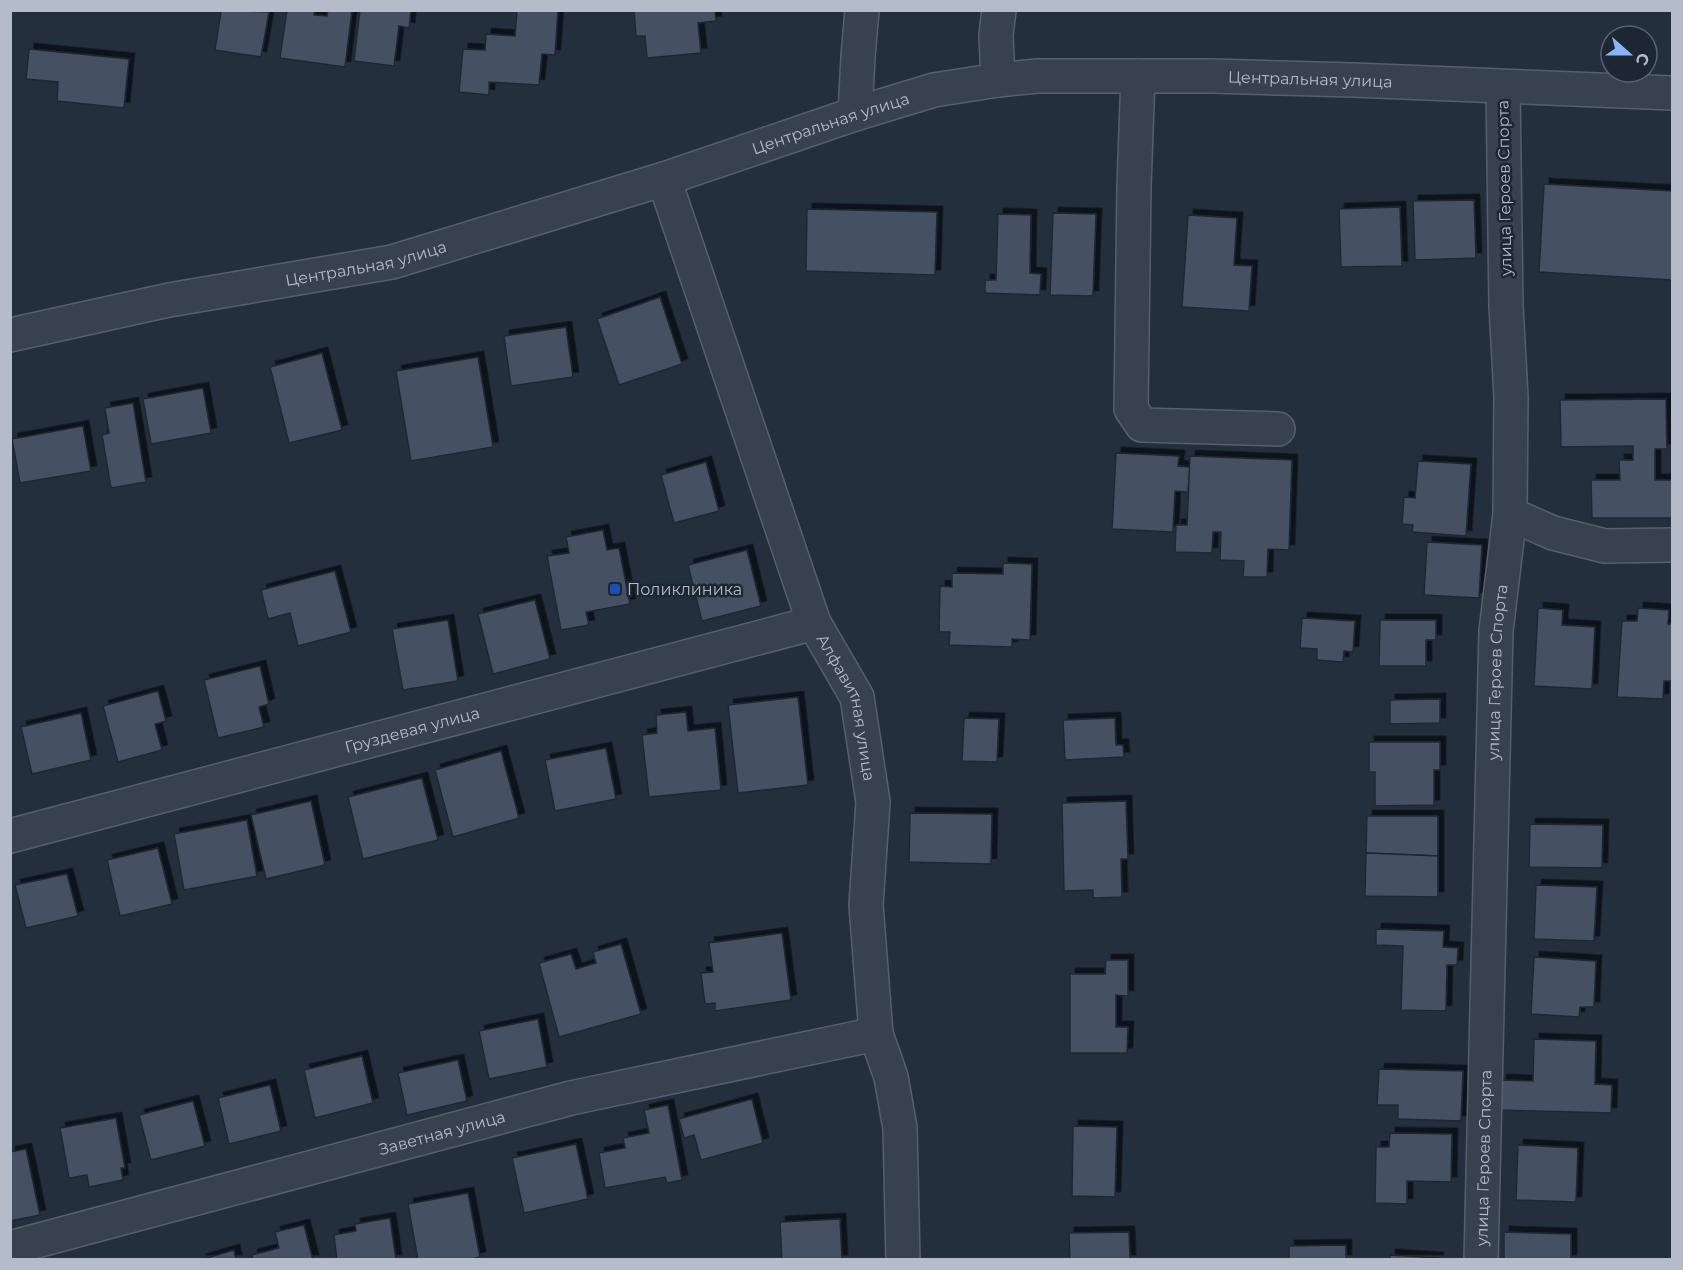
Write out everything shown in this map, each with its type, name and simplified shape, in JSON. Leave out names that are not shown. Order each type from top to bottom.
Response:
[{"type":"street","points":[[855,114],[862,10]]},
{"type":"street","points":[[998,80],[996,35],[999,10]]},
{"type":"street","name":"Центральная улица","points":[[10,335],[169,300],[392,262],[664,179],[855,114],[934,90],[998,80],[1038,76],[1138,76],[1341,80],[1672,93]]},
{"type":"street","points":[[1138,76],[1131,409],[1142,425],[1278,429]]},
{"type":"street","name":"улица Героев Спорта","points":[[1481,1260],[1496,632],[1510,514],[1510,397],[1506,306],[1503,87]]},
{"type":"street","name":"Алфавитная улица","points":[[664,179],[814,623],[857,697],[873,802],[866,905],[876,1034],[891,1077],[900,1128],[903,1260]]},
{"type":"street","points":[[1510,514],[1552,533],[1605,546],[1672,545]]},
{"type":"street","name":"Груздевая улица","points":[[10,836],[814,623]]},
{"type":"street","name":"Заветная улица","points":[[10,1248],[571,1098],[876,1034]]},
{"type":"building","points":[[214,10],[269,12],[261,57],[215,50],[221,12]]},
{"type":"building","points":[[287,10],[315,10],[314,15],[327,16],[328,10],[352,10],[345,67],[280,58]]},
{"type":"building","points":[[360,10],[411,10],[409,28],[399,26],[394,66],[354,61]]},
{"type":"building","points":[[517,10],[558,10],[555,55],[542,54],[539,85],[489,82],[489,95],[459,92],[463,49],[485,50],[486,34],[515,36]]},
{"type":"building","points":[[634,10],[715,10],[716,21],[698,23],[701,53],[647,58],[645,36],[636,36]]},
{"type":"building","points":[[29,49],[129,59],[124,108],[57,101],[58,82],[26,79]]},
{"type":"building","points":[[1544,184],[1672,191],[1672,280],[1539,272]]},
{"type":"building","points":[[1474,200],[1476,258],[1415,260],[1413,201]]},
{"type":"building","points":[[1400,207],[1402,266],[1341,267],[1339,209]]},
{"type":"building","points":[[807,209],[937,212],[935,275],[806,271]]},
{"type":"building","points":[[1053,213],[1096,214],[1093,296],[1050,295]]},
{"type":"building","points":[[998,214],[1031,215],[1030,273],[1041,274],[1040,295],[985,293],[985,280],[996,280]]},
{"type":"building","points":[[1188,215],[1237,218],[1234,265],[1252,266],[1249,311],[1182,307]]},
{"type":"building","points":[[660,297],[682,364],[619,385],[597,319]]},
{"type":"building","points":[[566,327],[573,377],[511,386],[504,336]]},
{"type":"building","points":[[322,353],[342,430],[289,443],[270,367]]},
{"type":"building","points":[[478,357],[493,447],[411,461],[396,371]]},
{"type":"building","points":[[203,388],[211,433],[151,444],[143,399]]},
{"type":"building","points":[[1666,399],[1667,449],[1655,449],[1655,480],[1672,480],[1672,518],[1592,518],[1591,480],[1620,480],[1619,460],[1633,460],[1633,446],[1561,447],[1560,400]]},
{"type":"building","points":[[133,403],[146,482],[111,488],[102,435],[109,433],[105,408]]},
{"type":"building","points":[[83,426],[91,471],[20,483],[12,439]]},
{"type":"building","points":[[1116,453],[1179,456],[1178,466],[1190,467],[1188,492],[1175,491],[1173,532],[1112,529]]},
{"type":"building","points":[[1190,456],[1292,460],[1289,550],[1268,549],[1267,577],[1243,577],[1244,561],[1220,560],[1221,532],[1213,532],[1212,553],[1175,552],[1176,525],[1187,525]]},
{"type":"building","points":[[1418,461],[1471,464],[1466,536],[1412,532],[1413,525],[1402,524],[1404,497],[1415,498]]},
{"type":"building","points":[[706,462],[719,511],[674,523],[661,475]]},
{"type":"building","points":[[603,530],[607,550],[619,548],[630,604],[586,612],[589,625],[561,630],[547,556],[569,553],[566,537]]},
{"type":"building","points":[[1427,542],[1482,545],[1479,598],[1424,595]]},
{"type":"building","points":[[747,550],[761,606],[702,621],[688,565]]},
{"type":"building","points":[[1003,563],[1032,564],[1030,640],[1012,639],[1012,647],[949,645],[950,632],[939,632],[940,586],[952,587],[952,573],[1003,574]]},
{"type":"building","points":[[335,571],[351,632],[298,646],[290,613],[268,619],[261,590]]},
{"type":"building","points":[[535,600],[550,659],[493,674],[478,614]]},
{"type":"building","points":[[1538,608],[1563,610],[1562,625],[1595,627],[1592,689],[1534,686]]},
{"type":"building","points":[[1638,608],[1669,610],[1668,624],[1672,624],[1672,681],[1664,681],[1663,699],[1617,697],[1622,621],[1637,621]]},
{"type":"building","points":[[1302,618],[1355,621],[1353,652],[1344,651],[1343,662],[1317,660],[1317,649],[1300,648]]},
{"type":"building","points":[[448,620],[458,681],[403,690],[392,629]]},
{"type":"building","points":[[1380,620],[1436,620],[1436,640],[1426,640],[1426,666],[1379,666]]},
{"type":"building","points":[[260,666],[269,704],[259,707],[264,727],[218,738],[204,680]]},
{"type":"building","points":[[158,691],[166,721],[155,724],[162,750],[118,762],[103,706]]},
{"type":"building","points":[[798,697],[808,785],[738,793],[728,705]]},
{"type":"building","points":[[1440,699],[1440,723],[1390,724],[1390,700]]},
{"type":"building","points":[[686,712],[688,731],[715,728],[721,790],[649,797],[642,735],[657,733],[656,715]]},
{"type":"building","points":[[81,713],[91,760],[32,774],[21,727]]},
{"type":"building","points":[[964,718],[999,719],[997,762],[962,761]]},
{"type":"building","points":[[1115,718],[1116,745],[1123,745],[1124,757],[1065,760],[1063,720]]},
{"type":"building","points":[[1369,742],[1440,742],[1440,770],[1434,770],[1434,805],[1375,806],[1375,772],[1369,772]]},
{"type":"building","points":[[606,748],[616,799],[555,811],[545,760]]},
{"type":"building","points":[[501,751],[519,818],[453,837],[435,770]]},
{"type":"building","points":[[422,778],[438,840],[363,859],[348,797]]},
{"type":"building","points":[[311,801],[325,865],[266,879],[251,815]]},
{"type":"building","points":[[1126,801],[1128,859],[1121,859],[1122,897],[1093,898],[1093,890],[1064,891],[1062,803]]},
{"type":"building","points":[[910,813],[992,814],[991,864],[909,862]]},
{"type":"building","points":[[1367,816],[1438,816],[1438,856],[1366,853]]},
{"type":"building","points":[[247,820],[257,876],[184,890],[174,834]]},
{"type":"building","points":[[1530,824],[1603,825],[1602,868],[1529,867]]},
{"type":"building","points":[[158,848],[172,904],[120,916],[107,860]]},
{"type":"building","points":[[1366,853],[1438,856],[1438,897],[1365,896]]},
{"type":"building","points":[[67,874],[78,916],[26,928],[15,885]]},
{"type":"building","points":[[1536,885],[1597,887],[1594,941],[1534,939]]},
{"type":"building","points":[[1376,929],[1444,931],[1443,947],[1458,948],[1457,965],[1447,965],[1446,1011],[1401,1010],[1403,946],[1376,945]]},
{"type":"building","points":[[782,933],[791,1000],[715,1011],[715,1003],[705,1004],[701,973],[713,972],[709,943]]},
{"type":"building","points":[[621,944],[641,1014],[559,1037],[539,963],[571,954],[576,969],[596,963],[593,952]]},
{"type":"building","points":[[1534,957],[1596,961],[1594,1007],[1580,1007],[1579,1017],[1531,1014]]},
{"type":"building","points":[[1106,960],[1128,960],[1128,996],[1116,995],[1116,1027],[1128,1027],[1127,1053],[1070,1053],[1070,974],[1105,974]]},
{"type":"building","points":[[538,1019],[547,1067],[489,1079],[479,1031]]},
{"type":"building","points":[[1534,1039],[1596,1041],[1595,1084],[1612,1085],[1611,1113],[1501,1110],[1501,1080],[1533,1081]]},
{"type":"building","points":[[362,1056],[373,1103],[315,1118],[304,1070]]},
{"type":"building","points":[[458,1060],[467,1101],[407,1115],[398,1073]]},
{"type":"building","points":[[1379,1069],[1463,1071],[1461,1121],[1398,1119],[1398,1105],[1377,1105]]},
{"type":"building","points":[[270,1085],[281,1131],[229,1144],[218,1098]]},
{"type":"building","points":[[752,1099],[763,1143],[701,1160],[694,1135],[684,1138],[679,1119]]},
{"type":"building","points":[[193,1101],[205,1146],[151,1160],[139,1115]]},
{"type":"building","points":[[668,1105],[682,1180],[667,1183],[665,1177],[605,1188],[599,1153],[625,1148],[623,1138],[649,1133],[644,1110]]},
{"type":"building","points":[[116,1118],[125,1168],[121,1168],[123,1180],[89,1187],[87,1175],[69,1178],[60,1128]]},
{"type":"building","points":[[1073,1126],[1117,1127],[1115,1197],[1072,1196]]},
{"type":"building","points":[[1390,1133],[1452,1134],[1451,1182],[1407,1181],[1407,1204],[1375,1203],[1376,1147],[1389,1147]]},
{"type":"building","points":[[576,1144],[588,1199],[524,1213],[512,1158]]},
{"type":"building","points":[[1518,1145],[1578,1148],[1576,1202],[1516,1200]]},
{"type":"building","points":[[26,1149],[40,1215],[10,1221],[10,1152]]},
{"type":"building","points":[[468,1193],[480,1257],[466,1260],[418,1260],[408,1204]]},
{"type":"building","points":[[390,1218],[396,1260],[337,1260],[334,1235],[356,1231],[355,1224]]},
{"type":"building","points":[[840,1219],[842,1260],[782,1260],[780,1222]]},
{"type":"building","points":[[304,1225],[313,1260],[253,1260],[252,1255],[279,1248],[275,1232]]},
{"type":"building","points":[[1129,1232],[1130,1260],[1070,1260],[1069,1233]]},
{"type":"building","points":[[1504,1232],[1571,1234],[1571,1260],[1504,1260]]},
{"type":"building","points":[[1346,1245],[1346,1260],[1289,1260],[1289,1246]]},
{"type":"building","points":[[234,1250],[236,1260],[200,1260]]},
{"type":"building","points":[[1390,1255],[1438,1258],[1438,1260],[1390,1260]]},
{"type":"place","name":"Поликлиника","points":[[615,589]]}]
